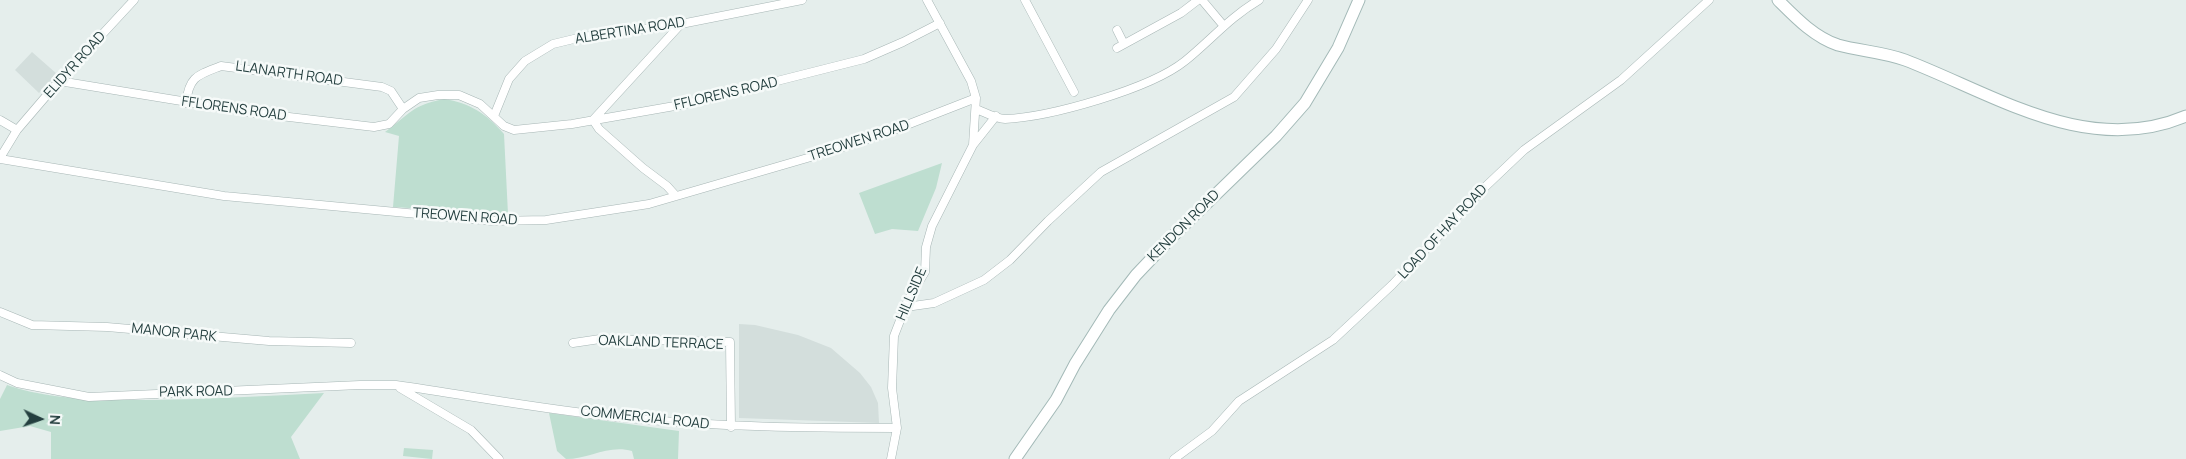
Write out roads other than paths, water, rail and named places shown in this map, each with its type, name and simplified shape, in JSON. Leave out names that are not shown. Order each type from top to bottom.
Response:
[{"type":"main road","name":"KENDON ROAD","points":[[1015,459],[1056,400],[1075,364],[1109,310],[1136,275],[1172,236],[1276,136],[1305,103],[1338,48],[1359,0]]},
{"type":"main road","points":[[1778,0],[1808,28],[1837,44],[1903,60],[1979,93],[2077,126],[2126,131],[2162,126],[2186,116]]},
{"type":"street","name":"ELIDYR ROAD","points":[[0,158],[17,130],[59,81],[134,0]]},
{"type":"street","name":"ALBERTINA ROAD","points":[[494,116],[509,79],[525,61],[553,44],[582,37],[681,24],[802,0]]},
{"type":"street","name":"HILLSIDE","points":[[891,459],[897,428],[892,388],[894,336],[906,307],[925,272],[926,247],[932,226],[973,146],[976,109],[976,98],[971,81],[927,0]]},
{"type":"street","points":[[1025,0],[1074,92]]},
{"type":"street","points":[[1117,30],[1121,46],[1181,13],[1200,0],[1223,25]]},
{"type":"street","points":[[976,109],[1002,119],[1073,107],[1125,91],[1166,73],[1185,61],[1223,25],[1239,12],[1259,0]]},
{"type":"street","points":[[906,307],[934,303],[984,280],[1010,260],[1101,172],[1234,97],[1276,48],[1308,0]]},
{"type":"street","name":"LOAD OF HAY ROAD","points":[[1174,459],[1212,431],[1239,401],[1333,340],[1392,286],[1485,187],[1524,150],[1621,80],[1709,0]]},
{"type":"street","name":"FFLORENS ROAD","points":[[59,81],[186,103],[374,127],[389,124],[403,109],[419,98],[438,95],[458,95],[480,104],[504,126],[514,130],[593,120],[686,104],[808,74],[864,59],[940,23]]},
{"type":"street","points":[[676,196],[667,186],[643,168],[599,129],[593,120],[681,24]]},
{"type":"street","name":"LLANARTH ROAD","points":[[186,103],[188,86],[200,74],[220,66],[382,87],[391,90],[403,109]]},
{"type":"street","name":"TREOWEN ROAD","points":[[0,158],[224,196],[493,221],[546,220],[648,204],[828,152],[923,119],[976,98]]},
{"type":"street","points":[[973,146],[996,116]]},
{"type":"street","points":[[0,120],[17,130]]},
{"type":"street","name":"MANOR PARK","points":[[0,312],[32,325],[107,326],[269,342],[351,343]]},
{"type":"street","name":"OAKLAND TERRACE","points":[[572,344],[600,339],[730,342],[731,427]]},
{"type":"street","name":"PARK ROAD","points":[[0,375],[17,383],[89,397],[360,385],[396,386]]},
{"type":"street","points":[[396,386],[471,430],[499,459]]},
{"type":"street","name":"COMMERCIAL ROAD","points":[[396,386],[626,418],[731,427],[897,428]]}]
